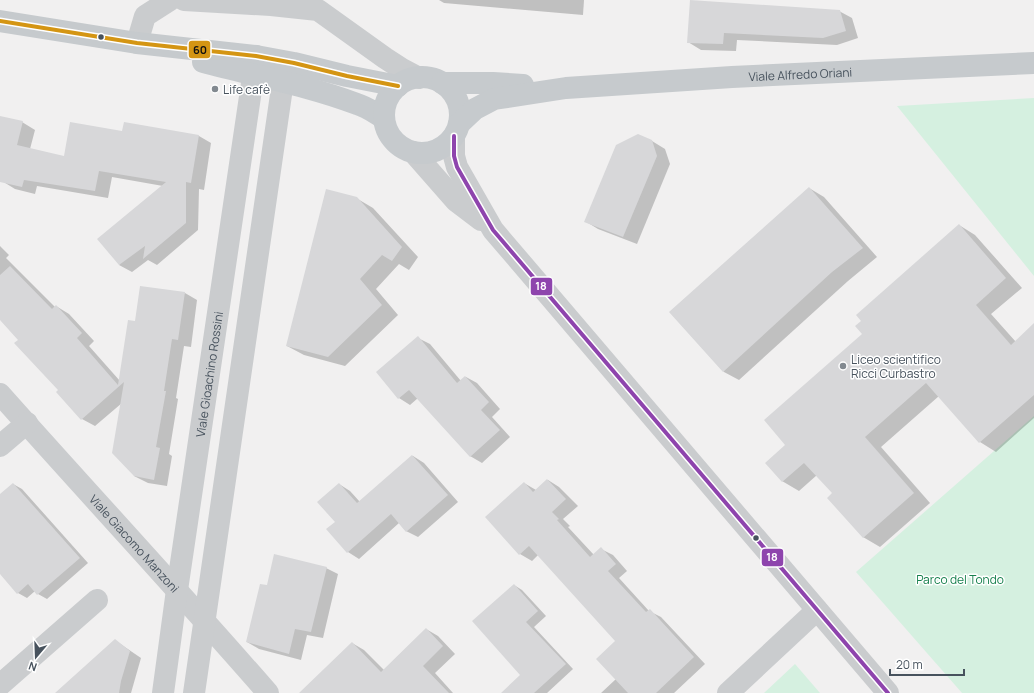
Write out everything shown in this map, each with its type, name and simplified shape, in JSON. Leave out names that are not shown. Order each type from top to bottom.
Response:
[{"type":"main road","points":[[0,21],[137,43],[254,66],[294,63],[398,86]]},
{"type":"main road","name":"Viale Alfredo Oriani","points":[[457,130],[475,109],[494,99],[566,88],[732,77],[1034,63]]},
{"type":"main road","points":[[254,66],[283,81],[358,104],[384,118]]},
{"type":"main road","points":[[419,78],[431,79],[442,83],[451,91],[457,101],[460,113],[457,130],[447,144],[436,150],[425,153],[413,152],[402,147],[393,140],[387,129],[384,118],[385,106],[390,95],[398,86],[408,80],[419,78]]},
{"type":"main road","name":"Viale Alfredo Oriani","points":[[442,83],[493,83],[566,88]]},
{"type":"street","points":[[137,43],[145,16],[170,0]]},
{"type":"street","points":[[184,0],[318,10],[385,58],[419,78]]},
{"type":"street","name":"Viale Gioachino Rossini","points":[[163,693],[254,66]]},
{"type":"street","points":[[194,693],[283,81]]},
{"type":"street","points":[[457,130],[454,156],[457,168],[493,230],[888,693]]},
{"type":"street","points":[[413,152],[456,201],[493,230]]},
{"type":"street","name":"Viale Giacomo Manzoni","points":[[0,394],[268,693]]},
{"type":"street","points":[[0,446],[26,423]]},
{"type":"street","points":[[0,685],[97,600]]},
{"type":"street","points":[[728,693],[817,610]]},
{"type":"green space","points":[[1034,98],[1034,276],[897,106]]},
{"type":"green space","name":"Parco del Tondo","points":[[1034,416],[1034,693],[962,693],[856,572]]},
{"type":"green space","points":[[795,664],[820,693],[764,693]]},
{"type":"building","points":[[690,0],[840,10],[846,31],[823,38],[724,33],[723,44],[687,43]]},
{"type":"building","points":[[0,116],[23,121],[17,145],[64,156],[70,122],[122,131],[124,122],[199,135],[191,183],[186,182],[186,223],[143,259],[145,246],[119,265],[97,239],[166,182],[99,171],[95,191],[24,180],[22,187],[0,182]]},
{"type":"building","points":[[638,134],[652,140],[657,156],[623,237],[584,222],[616,145]]},
{"type":"building","points":[[809,187],[863,248],[832,272],[723,372],[669,312]]},
{"type":"building","points":[[326,189],[357,197],[402,247],[392,261],[382,255],[360,279],[382,305],[328,357],[286,346]]},
{"type":"building","points":[[959,224],[1006,278],[976,305],[1011,345],[1034,323],[1034,395],[979,443],[926,383],[865,437],[914,493],[863,538],[827,498],[832,493],[804,463],[782,482],[765,463],[785,445],[764,420],[862,334],[855,326],[861,321],[856,315]]},
{"type":"building","points":[[10,266],[52,309],[56,305],[82,333],[77,338],[118,385],[128,320],[135,321],[140,286],[185,292],[178,340],[172,339],[164,391],[166,391],[156,447],[160,448],[154,480],[134,476],[112,453],[124,382],[81,420],[56,392],[58,390],[14,343],[18,340],[0,320],[0,275]]},
{"type":"building","points":[[418,336],[457,383],[465,376],[489,402],[481,410],[500,430],[470,457],[409,390],[398,399],[376,372]]},
{"type":"building","points":[[412,455],[448,495],[406,532],[391,514],[347,553],[326,529],[335,522],[317,502],[339,483],[357,503]]},
{"type":"building","points":[[547,479],[566,499],[552,512],[559,519],[557,520],[590,557],[601,547],[616,564],[608,571],[646,612],[650,609],[694,657],[656,693],[628,693],[596,659],[615,641],[529,546],[519,555],[485,517],[524,482],[533,492]]},
{"type":"building","points":[[13,483],[80,558],[37,595],[28,584],[17,594],[0,574],[0,494]]},
{"type":"building","points":[[274,554],[327,567],[311,632],[295,629],[289,654],[246,642],[260,584],[267,585]]},
{"type":"building","points":[[514,584],[538,611],[526,622],[566,664],[534,693],[501,693],[520,675],[472,621]]},
{"type":"building","points":[[426,628],[443,646],[423,666],[449,693],[299,693],[352,642],[381,672]]},
{"type":"building","points":[[115,639],[130,651],[119,693],[55,693]]},
{"type":"transit line","name":"60","points":[[0,21],[137,43],[256,56],[398,86]]},
{"type":"transit line","name":"18","points":[[454,136],[454,156],[457,167],[493,230],[888,693]]},
{"type":"place","name":"Life cafè","points":[[215,89]]},
{"type":"place","name":"Liceo scientifico Ricci Curbastro","points":[[843,366]]}]
